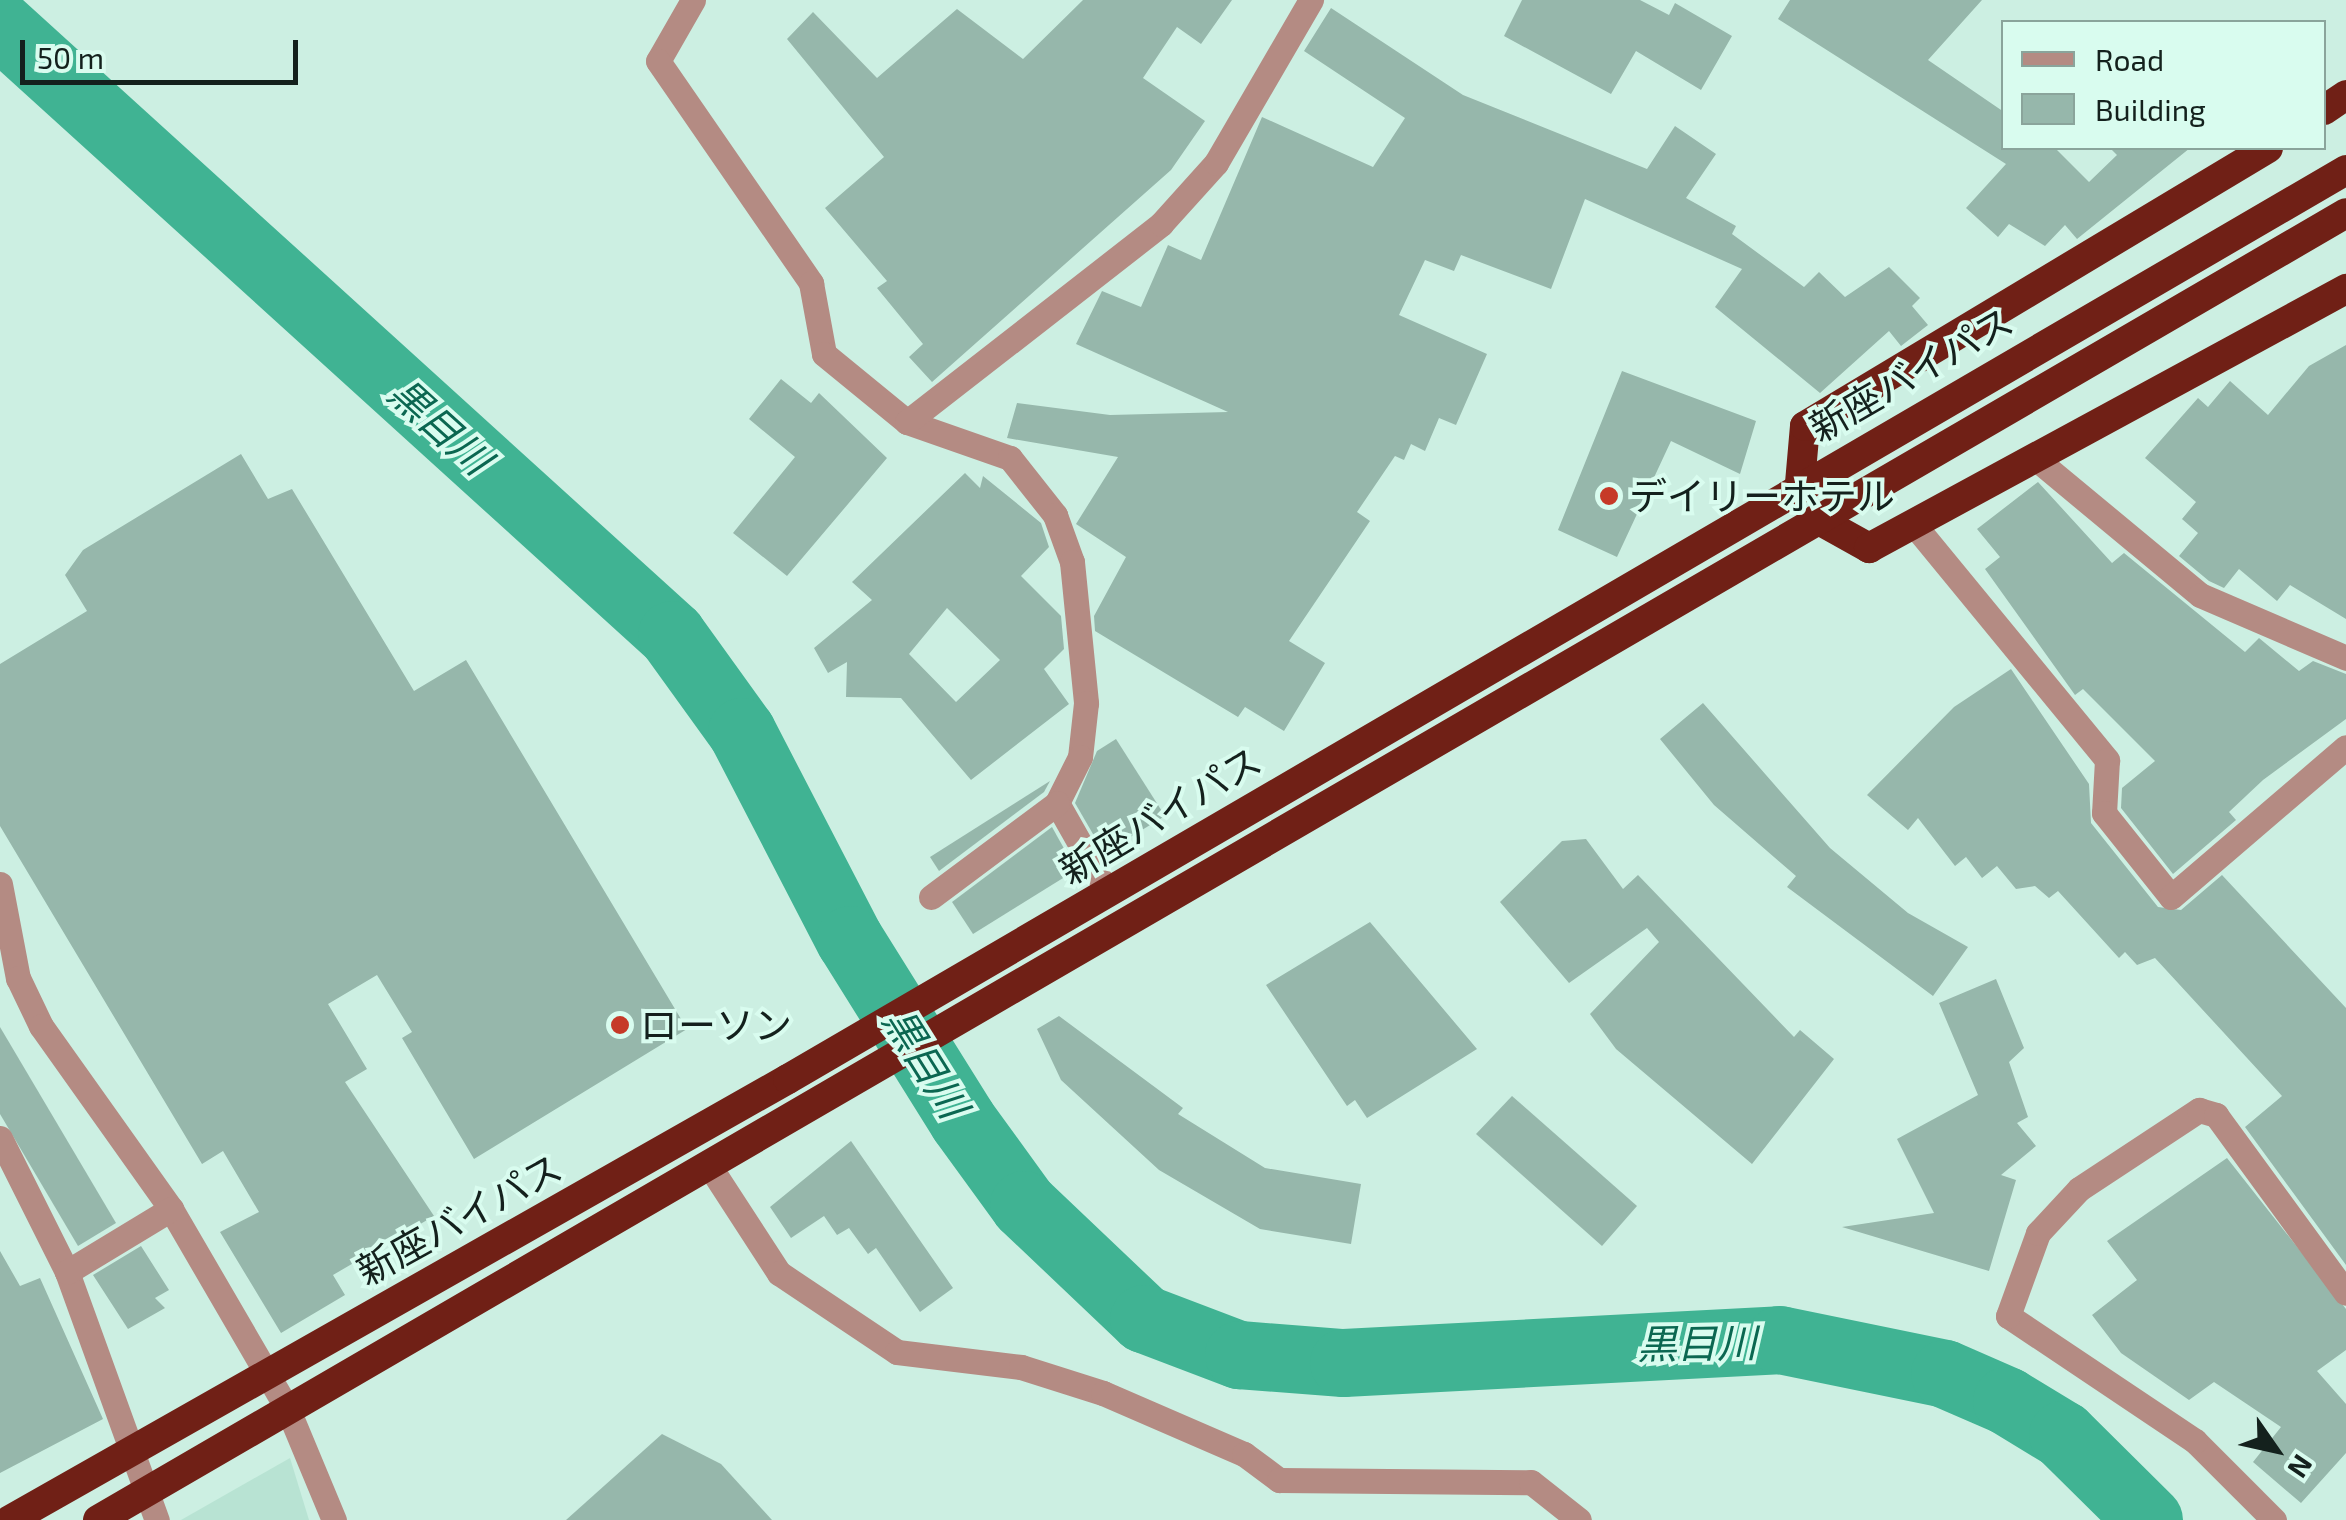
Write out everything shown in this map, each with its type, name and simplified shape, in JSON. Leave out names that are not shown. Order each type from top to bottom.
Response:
[{"type":"highway","points":[[1800,483],[1805,426],[2265,150]]},
{"type":"highway","name":"新座バイパス","points":[[10,1520],[138,1452],[260,1375],[822,1059],[1800,483],[2346,170]]},
{"type":"highway","name":"新座バイパス","points":[[98,1520],[155,1506],[289,1412],[712,1170],[1817,519],[2346,213]]},
{"type":"highway","points":[[1817,519],[1869,548],[2346,290]]},
{"type":"street","points":[[693,0],[658,62],[811,283],[824,354],[907,422],[1010,458],[1055,516],[1072,562],[1086,703],[1080,757],[1057,803],[930,897]]},
{"type":"street","points":[[907,422],[1161,224],[1216,163],[1310,0]]},
{"type":"street","points":[[2034,458],[2200,595],[2346,658]]},
{"type":"street","points":[[1915,526],[2107,760],[2104,813],[2171,897],[2346,747]]},
{"type":"street","points":[[1057,803],[1108,893]]},
{"type":"street","points":[[0,884],[5,948],[41,1026],[171,1209],[260,1375],[289,1412],[334,1520]]},
{"type":"street","points":[[2274,1520],[2195,1441],[2008,1316],[2038,1232],[2079,1188],[2199,1110],[2216,1115],[2346,1293]]},
{"type":"street","points":[[0,1138],[68,1272],[155,1506]]},
{"type":"street","points":[[712,1170],[779,1274],[897,1352],[1021,1366],[1103,1393],[1244,1454],[1279,1480],[1531,1482],[1579,1520]]},
{"type":"street","points":[[68,1272],[171,1209]]},
{"type":"shaded area","points":[[290,1458],[309,1520],[181,1520]]},
{"type":"building","points":[[1083,0],[1232,0],[1201,44],[1177,27],[1143,78],[1205,121],[1171,170],[932,382],[909,357],[923,344],[877,288],[887,281],[825,208],[884,157],[787,39],[813,12],[877,78],[957,9],[1023,59]]},
{"type":"building","points":[[1522,0],[1640,0],[1669,15],[1675,3],[1732,36],[1701,90],[1636,51],[1611,94],[1504,36]]},
{"type":"building","points":[[1790,0],[1982,0],[1928,60],[2001,110],[2001,150],[2057,150],[2089,182],[2117,155],[2112,150],[2188,150],[2077,239],[2065,225],[2045,246],[2009,224],[1998,237],[1966,208],[2006,164],[1778,19]]},
{"type":"building","points":[[1331,8],[1463,95],[1647,169],[1675,126],[1716,154],[1686,198],[1736,226],[1732,234],[1804,287],[1819,272],[1845,297],[1889,267],[1920,298],[1912,306],[1928,325],[1901,346],[1889,331],[1820,393],[1715,307],[1742,269],[1585,199],[1551,289],[1461,255],[1454,271],[1425,260],[1399,315],[1487,354],[1456,425],[1439,418],[1425,451],[1411,444],[1404,460],[1395,456],[1357,512],[1370,521],[1289,641],[1325,663],[1284,731],[1245,707],[1238,717],[1095,631],[1094,616],[1126,557],[1076,524],[1118,457],[1007,438],[1017,403],[1110,415],[1228,412],[1076,344],[1102,291],[1141,307],[1168,245],[1201,260],[1262,117],[1373,167],[1405,118],[1304,51]]},
{"type":"building","points":[[2346,345],[2346,619],[2290,585],[2277,601],[2239,569],[2224,588],[2209,581],[2179,556],[2198,533],[2182,519],[2196,502],[2145,458],[2198,398],[2208,407],[2230,381],[2268,415],[2309,366]]},
{"type":"building","points":[[1622,371],[1756,421],[1740,474],[1671,441],[1617,557],[1558,530]]},
{"type":"building","points":[[781,379],[811,403],[819,393],[887,458],[787,576],[733,533],[795,457],[749,419]]},
{"type":"building","points":[[241,454],[268,499],[292,489],[414,691],[466,660],[687,1029],[474,1159],[402,1038],[412,1032],[377,975],[328,1004],[367,1069],[345,1082],[434,1216],[333,1275],[345,1295],[281,1333],[220,1232],[259,1212],[223,1151],[202,1164],[0,826],[0,664],[87,611],[65,575],[83,550]]},
{"type":"building","points":[[965,473],[980,488],[983,476],[1041,523],[1049,547],[1021,576],[1061,616],[1064,649],[1044,669],[1069,704],[971,780],[901,698],[846,697],[847,662],[828,673],[814,648],[872,600],[852,582]],"holes":[[[947,608],[1000,660],[956,702],[909,654]]]},
{"type":"building","points":[[2038,482],[2112,563],[2124,553],[2245,652],[2259,638],[2299,671],[2313,661],[2346,674],[2346,719],[2263,780],[2229,812],[2236,820],[2173,874],[2121,808],[2122,788],[2155,761],[2083,689],[2075,695],[1985,569],[2000,557],[1977,529]]},
{"type":"building","points":[[2011,669],[2089,784],[2091,823],[2158,907],[2181,910],[2222,875],[2346,1008],[2346,1265],[2245,1127],[2282,1096],[2155,958],[2137,965],[2125,952],[2119,958],[2058,891],[2049,898],[2035,886],[2016,889],[1997,866],[1982,878],[1966,857],[1955,866],[1918,818],[1908,830],[1867,795],[1954,707]]},
{"type":"building","points":[[1703,703],[1830,848],[1908,913],[1968,947],[1933,996],[1787,887],[1796,876],[1714,805],[1660,739]]},
{"type":"building","points":[[1116,739],[1165,816],[1104,853],[1075,803],[1097,751]]},
{"type":"building","points":[[1050,781],[1044,792],[939,871],[930,857]]},
{"type":"building","points":[[1052,827],[1076,870],[973,934],[952,902]]},
{"type":"building","points":[[1586,839],[1623,889],[1638,875],[1794,1037],[1800,1030],[1834,1059],[1752,1164],[1616,1049],[1590,1014],[1659,942],[1647,928],[1569,983],[1500,902],[1562,841]]},
{"type":"building","points":[[1370,922],[1477,1049],[1367,1118],[1355,1100],[1347,1106],[1266,985]]},
{"type":"building","points":[[1996,979],[2024,1048],[2009,1062],[2028,1117],[2017,1123],[2036,1146],[2001,1175],[2016,1180],[1989,1271],[1842,1227],[1934,1213],[1897,1139],[1978,1095],[1939,1003]]},
{"type":"building","points":[[1059,1016],[1183,1108],[1178,1114],[1265,1168],[1361,1184],[1351,1244],[1260,1229],[1159,1170],[1061,1080],[1037,1029]]},
{"type":"building","points":[[0,1027],[116,1223],[78,1246],[0,1114]]},
{"type":"building","points":[[1512,1096],[1637,1206],[1602,1246],[1476,1134]]},
{"type":"building","points":[[851,1141],[953,1288],[920,1312],[876,1248],[868,1254],[849,1228],[837,1235],[824,1216],[791,1238],[770,1207]]},
{"type":"building","points":[[2227,1158],[2346,1309],[2346,1350],[2317,1371],[2346,1404],[2346,1453],[2301,1503],[2253,1462],[2281,1427],[2214,1382],[2189,1400],[2121,1353],[2092,1315],[2137,1280],[2107,1241]]},
{"type":"building","points":[[141,1246],[169,1290],[155,1298],[165,1308],[128,1329],[93,1275]]},
{"type":"building","points":[[0,1251],[20,1286],[40,1278],[103,1419],[0,1473]]},
{"type":"building","points":[[662,1434],[721,1464],[772,1520],[566,1520]]},
{"type":"waterway","name":"黒目川","points":[[0,25],[672,635],[742,732],[850,940],[963,1121],[1024,1205],[1144,1319],[1239,1355],[1344,1363],[1780,1340],[1945,1374],[2007,1401],[2063,1435],[2149,1520]]},
{"type":"place","name":"デイリーホテル","points":[[1609,496]]},
{"type":"place","name":"ローソン","points":[[620,1025]]}]
